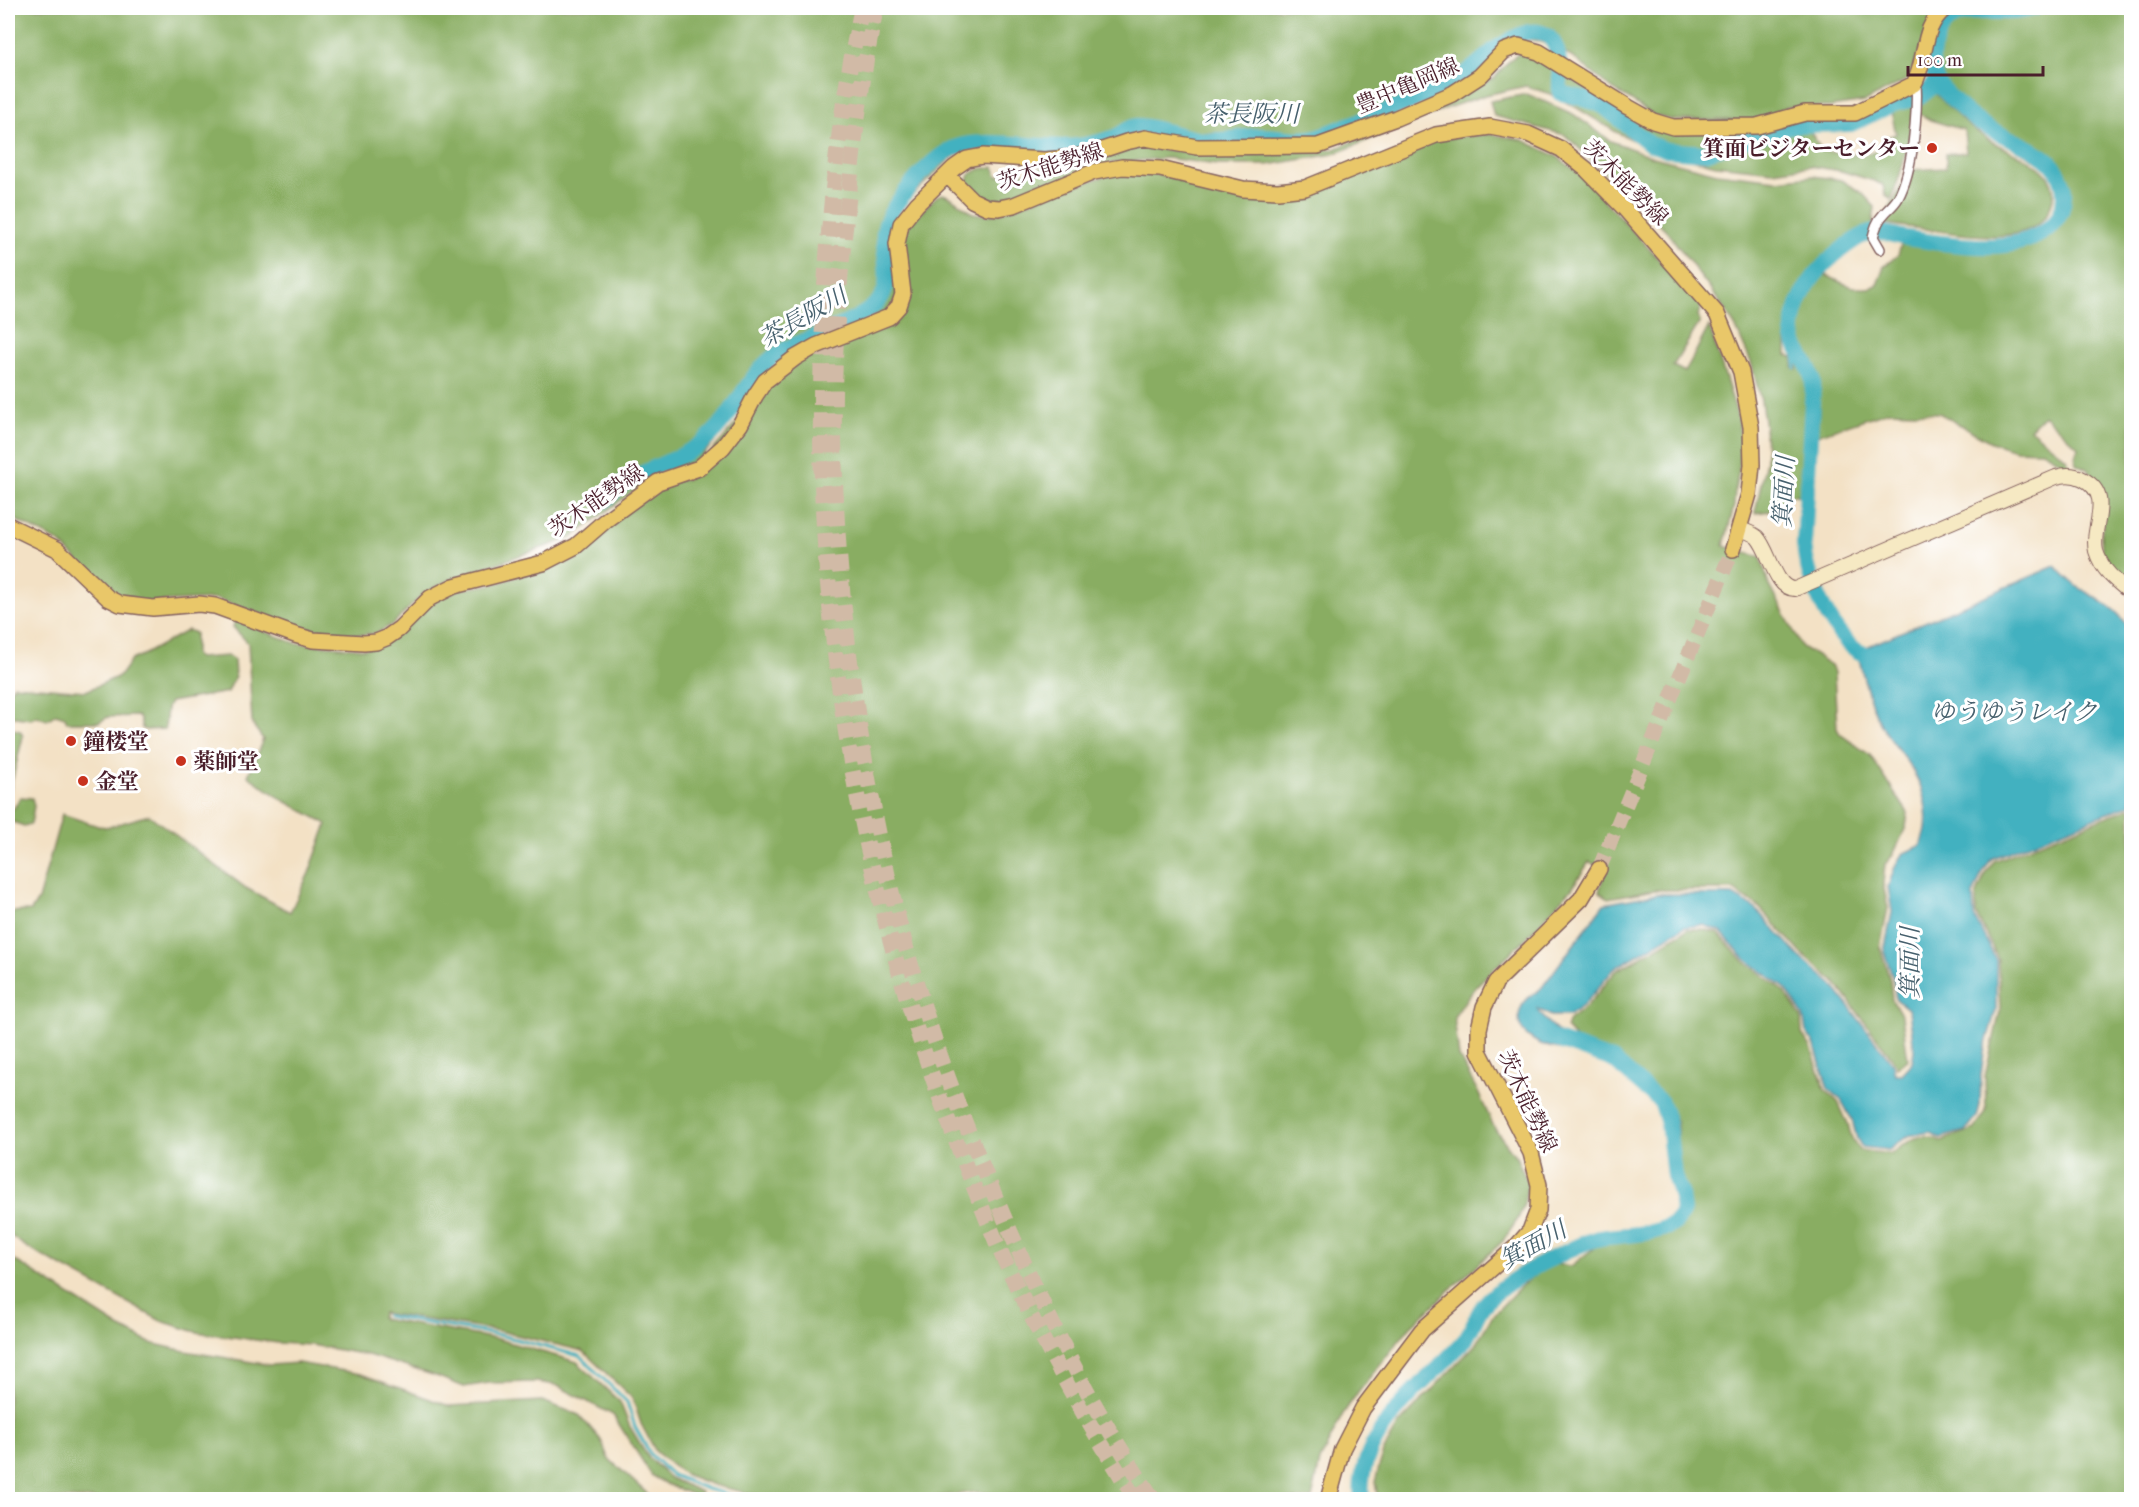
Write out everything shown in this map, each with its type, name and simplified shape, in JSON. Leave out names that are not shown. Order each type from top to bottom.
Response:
[{"type":"main road","points":[[1916,93],[1929,28],[1934,19],[1946,8]]},
{"type":"main road","name":"豊中亀岡線","points":[[947,175],[964,160],[978,156],[1044,160],[1068,158],[1146,138],[1197,147],[1318,146],[1396,118],[1452,94],[1480,76],[1502,53],[1512,47],[1530,48],[1653,121],[1672,127],[1757,126],[1805,113],[1855,113],[1911,87],[1916,93]]},
{"type":"main road","name":"茨木能勢線","points":[[8,525],[57,549],[108,598],[120,604],[153,608],[199,604],[215,606],[313,640],[364,644],[376,642],[399,629],[430,598],[454,586],[543,563],[576,546],[606,519],[658,482],[699,468],[723,447],[740,425],[765,381],[795,358],[816,346],[889,317],[900,306],[903,294],[897,244],[901,224],[947,175],[972,200],[987,207],[997,208],[1014,205],[1094,172],[1122,167],[1160,169],[1243,189],[1278,191],[1305,188],[1436,135],[1490,127],[1528,134],[1561,149],[1586,169],[1718,314],[1736,358],[1749,412],[1752,465],[1749,494],[1733,549]]},
{"type":"main road","name":"茨木能勢線","points":[[1328,1500],[1342,1449],[1363,1408],[1422,1330],[1516,1248],[1530,1231],[1538,1210],[1539,1185],[1531,1153],[1479,1051],[1479,1029],[1484,1007],[1497,982],[1581,899],[1599,869]]},
{"type":"street","points":[[1880,249],[1873,237],[1876,225],[1896,201],[1903,188],[1914,133],[1916,93]]},
{"type":"street","points":[[1741,526],[1761,542],[1781,583],[1792,590],[2056,477],[2069,474],[2086,481],[2097,493],[2100,509],[2095,539],[2097,552],[2108,573],[2132,594]]},
{"type":"green space","points":[[8,8],[1937,8],[1906,80],[1865,102],[1830,107],[1788,107],[1757,120],[1673,120],[1655,116],[1611,88],[1575,59],[1556,48],[1539,41],[1519,38],[1502,41],[1462,83],[1429,98],[1329,134],[1133,132],[1092,149],[1049,153],[984,149],[964,151],[950,159],[902,205],[894,217],[890,227],[890,242],[897,298],[886,312],[819,340],[751,373],[729,420],[717,439],[697,461],[656,474],[571,538],[452,579],[424,593],[393,624],[377,633],[361,635],[297,627],[217,599],[134,603],[110,592],[59,542],[8,516]]},
{"type":"green space","points":[[1958,8],[2131,8],[2131,587],[2113,572],[2102,551],[2101,535],[2106,505],[2104,496],[2087,469],[2077,464],[2075,456],[2078,447],[2044,415],[2030,429],[2066,458],[2068,466],[2042,451],[2015,450],[1991,442],[1939,413],[1889,411],[1817,435],[1818,375],[1801,342],[1799,325],[1808,296],[1822,273],[1856,288],[1877,285],[1884,266],[1898,255],[1905,232],[1967,241],[2014,240],[2034,234],[2049,222],[2058,205],[2057,183],[2047,168],[1979,126],[1930,82],[1927,62],[1934,37],[1945,18]]},
{"type":"green space","points":[[1518,54],[1531,55],[1646,124],[1803,119],[1822,151],[1858,155],[1885,150],[1884,138],[1896,134],[1891,111],[1860,125],[1855,118],[1903,97],[1914,95],[1910,134],[1904,162],[1891,200],[1885,194],[1883,185],[1841,171],[1810,166],[1773,171],[1716,165],[1655,150],[1616,132],[1550,94],[1526,86],[1486,95],[1450,107],[1334,154],[1268,165],[1217,165],[1167,158],[1111,163],[1012,198],[999,200],[981,197],[967,184],[970,174],[980,169],[994,167],[997,176],[1017,174],[1038,170],[1046,164],[1129,147],[1216,154],[1335,149],[1448,101],[1494,78]]},
{"type":"green space","points":[[1928,85],[1972,128],[1989,140],[2035,164],[2047,175],[2052,186],[2053,198],[2044,219],[2032,228],[2016,234],[1999,236],[1963,234],[1882,223],[1910,170],[1946,168],[1946,154],[1966,152],[1964,130],[1930,120],[1919,113],[1919,94]]},
{"type":"green space","points":[[1527,94],[1573,114],[1611,141],[1653,157],[1717,173],[1776,180],[1813,176],[1842,180],[1862,193],[1875,207],[1872,229],[1844,241],[1820,260],[1802,284],[1790,313],[1787,328],[1787,355],[1794,358],[1793,368],[1797,369],[1798,360],[1805,371],[1808,382],[1800,495],[1788,495],[1770,511],[1755,513],[1766,460],[1765,428],[1751,362],[1735,326],[1666,230],[1565,135],[1494,116],[1490,101]]},
{"type":"green space","points":[[1490,134],[1523,140],[1556,156],[1580,174],[1701,305],[1698,316],[1700,322],[1673,366],[1685,372],[1709,326],[1737,414],[1740,434],[1739,471],[1734,506],[1724,546],[1761,557],[1768,582],[1802,647],[1831,665],[1834,673],[1837,728],[1840,734],[1870,755],[1908,813],[1906,827],[1893,855],[1885,864],[1883,884],[1888,908],[1880,947],[1890,980],[1892,1000],[1902,1016],[1908,1060],[1897,1067],[1835,982],[1802,954],[1759,907],[1733,890],[1655,890],[1608,898],[1599,892],[1605,869],[1589,862],[1572,888],[1525,939],[1475,987],[1454,1017],[1459,1057],[1495,1129],[1516,1157],[1528,1183],[1518,1219],[1503,1241],[1410,1327],[1358,1392],[1343,1414],[1320,1461],[1312,1499],[1038,1500],[1029,1497],[977,1492],[907,1500],[804,1500],[752,1494],[713,1485],[684,1474],[656,1452],[641,1424],[633,1399],[583,1351],[500,1331],[382,1313],[381,1319],[497,1339],[577,1362],[620,1402],[630,1427],[648,1457],[670,1478],[701,1492],[699,1497],[652,1476],[613,1415],[556,1385],[536,1382],[489,1383],[464,1387],[368,1355],[311,1345],[196,1332],[161,1321],[28,1248],[8,1234],[8,912],[31,911],[38,900],[62,814],[108,827],[149,815],[246,888],[290,912],[309,873],[327,824],[283,800],[248,776],[263,739],[252,724],[248,643],[233,627],[235,620],[295,643],[366,649],[435,601],[456,590],[494,584],[543,568],[661,485],[689,478],[770,384],[797,360],[895,318],[903,239],[910,223],[937,196],[943,194],[950,197],[973,213],[997,214],[1049,194],[1124,170],[1158,174],[1277,198],[1438,139]]},
{"type":"green space","points":[[188,630],[195,633],[195,655],[198,658],[228,656],[234,660],[235,676],[228,692],[170,702],[167,708],[165,729],[145,730],[137,716],[108,717],[99,722],[67,722],[65,717],[56,714],[47,720],[37,716],[31,719],[8,716],[8,693],[14,685],[86,691],[117,677],[131,660]]},
{"type":"green space","points":[[8,728],[20,731],[23,736],[8,799]]},
{"type":"green space","points":[[21,797],[32,798],[34,806],[31,824],[24,826],[13,822],[8,826],[8,811],[14,808]]},
{"type":"green space","points":[[2131,807],[2131,1499],[1378,1499],[1375,1482],[1383,1452],[1399,1424],[1475,1345],[1493,1315],[1520,1287],[1541,1270],[1554,1264],[1571,1266],[1600,1243],[1661,1235],[1678,1228],[1689,1211],[1686,1194],[1677,1174],[1677,1123],[1665,1100],[1614,1056],[1578,1041],[1566,1028],[1569,1020],[1587,1006],[1616,971],[1688,929],[1702,929],[1718,933],[1744,961],[1784,991],[1801,1016],[1802,1034],[1811,1047],[1825,1090],[1838,1102],[1853,1141],[1859,1150],[1891,1154],[1909,1141],[1920,1137],[1941,1141],[1975,1129],[1986,1111],[1985,1076],[2000,1011],[1998,959],[1976,914],[1976,896],[1984,877],[1994,861]]},
{"type":"green space","points":[[8,1256],[119,1327],[150,1343],[270,1365],[298,1363],[361,1374],[449,1406],[542,1401],[579,1415],[601,1440],[608,1458],[650,1496],[660,1499],[8,1499]]},
{"type":"water","name":"ゆうゆうレイク","points":[[2055,566],[2077,586],[2115,611],[2131,633],[2131,804],[1991,859],[1981,876],[1973,895],[1974,916],[1996,960],[1996,1010],[1985,1047],[1977,1117],[1965,1131],[1940,1138],[1930,1132],[1908,1136],[1889,1150],[1862,1147],[1857,1139],[1852,1120],[1841,1100],[1828,1089],[1814,1043],[1806,1032],[1803,1015],[1786,989],[1745,959],[1720,931],[1703,925],[1684,927],[1614,969],[1584,1005],[1568,1016],[1551,1016],[1538,1009],[1554,1029],[1575,1043],[1573,1050],[1544,1045],[1527,1035],[1519,1021],[1521,1007],[1540,990],[1604,904],[1657,894],[1733,895],[1756,909],[1799,956],[1832,984],[1893,1064],[1895,1074],[1902,1074],[1912,1063],[1914,1050],[1909,1010],[1896,999],[1893,978],[1884,952],[1892,912],[1888,887],[1902,854],[1921,845],[1927,823],[1925,801],[1911,768],[1875,713],[1857,651]]},
{"type":"waterway","name":"箕面川","points":[[1878,656],[1858,651],[1837,630],[1821,602],[1806,558],[1804,545],[1813,385],[1809,369],[1795,343],[1793,335],[1795,314],[1804,291],[1818,271],[1846,246],[1867,234],[1879,232],[1963,245],[2004,245],[2040,234],[2054,223],[2062,209],[2064,194],[2062,180],[2056,169],[2037,152],[1979,123],[1941,87],[1932,65],[1933,50],[1938,35],[1946,23],[1955,17],[1974,12],[2015,12],[2035,8]]},
{"type":"waterway","name":"茶長阪川","points":[[605,500],[629,480],[680,456],[709,437],[719,427],[759,371],[779,353],[843,325],[877,303],[882,296],[887,279],[884,232],[893,210],[922,173],[943,154],[962,145],[989,143],[1049,147],[1074,146],[1118,136],[1137,126],[1202,140],[1257,136],[1312,138],[1393,109],[1441,88],[1469,71],[1497,48],[1530,32],[1542,33],[1554,44],[1560,68],[1560,93],[1603,106],[1650,144],[1667,150],[1705,153],[1794,125],[1851,124],[1894,104],[1920,97],[1930,89],[1935,80]]},
{"type":"waterway","points":[[1795,368],[1797,350]]},
{"type":"waterway","name":"箕面川","points":[[1362,1500],[1362,1476],[1369,1453],[1380,1432],[1412,1393],[1464,1341],[1487,1301],[1504,1286],[1525,1273],[1584,1243],[1595,1239],[1660,1230],[1676,1222],[1683,1211],[1681,1195],[1674,1176],[1668,1123],[1661,1102],[1613,1060],[1554,1039]]},
{"type":"waterway","points":[[386,1316],[499,1335],[580,1356],[627,1402],[635,1427],[651,1455],[672,1475],[707,1489],[749,1500]]},
{"type":"tunnel","points":[[862,8],[848,77],[830,216],[821,398],[823,509],[831,620],[846,730],[866,839],[892,947],[925,1054],[998,1246],[1054,1361],[1136,1500]]},
{"type":"tunnel","points":[[876,8],[860,100],[846,218],[837,320],[834,396],[834,456],[841,578],[855,698],[876,818],[888,877],[911,966],[939,1053],[989,1182],[1023,1260],[1074,1366],[1132,1468],[1154,1500]]},
{"type":"tunnel","points":[[1599,869],[1733,549]]},
{"type":"place","name":"箕面ビジターセンター","points":[[1932,148]]},
{"type":"place","name":"鐘楼堂","points":[[71,741]]},
{"type":"place","name":"薬師堂","points":[[181,761]]},
{"type":"place","name":"金堂","points":[[83,781]]}]
